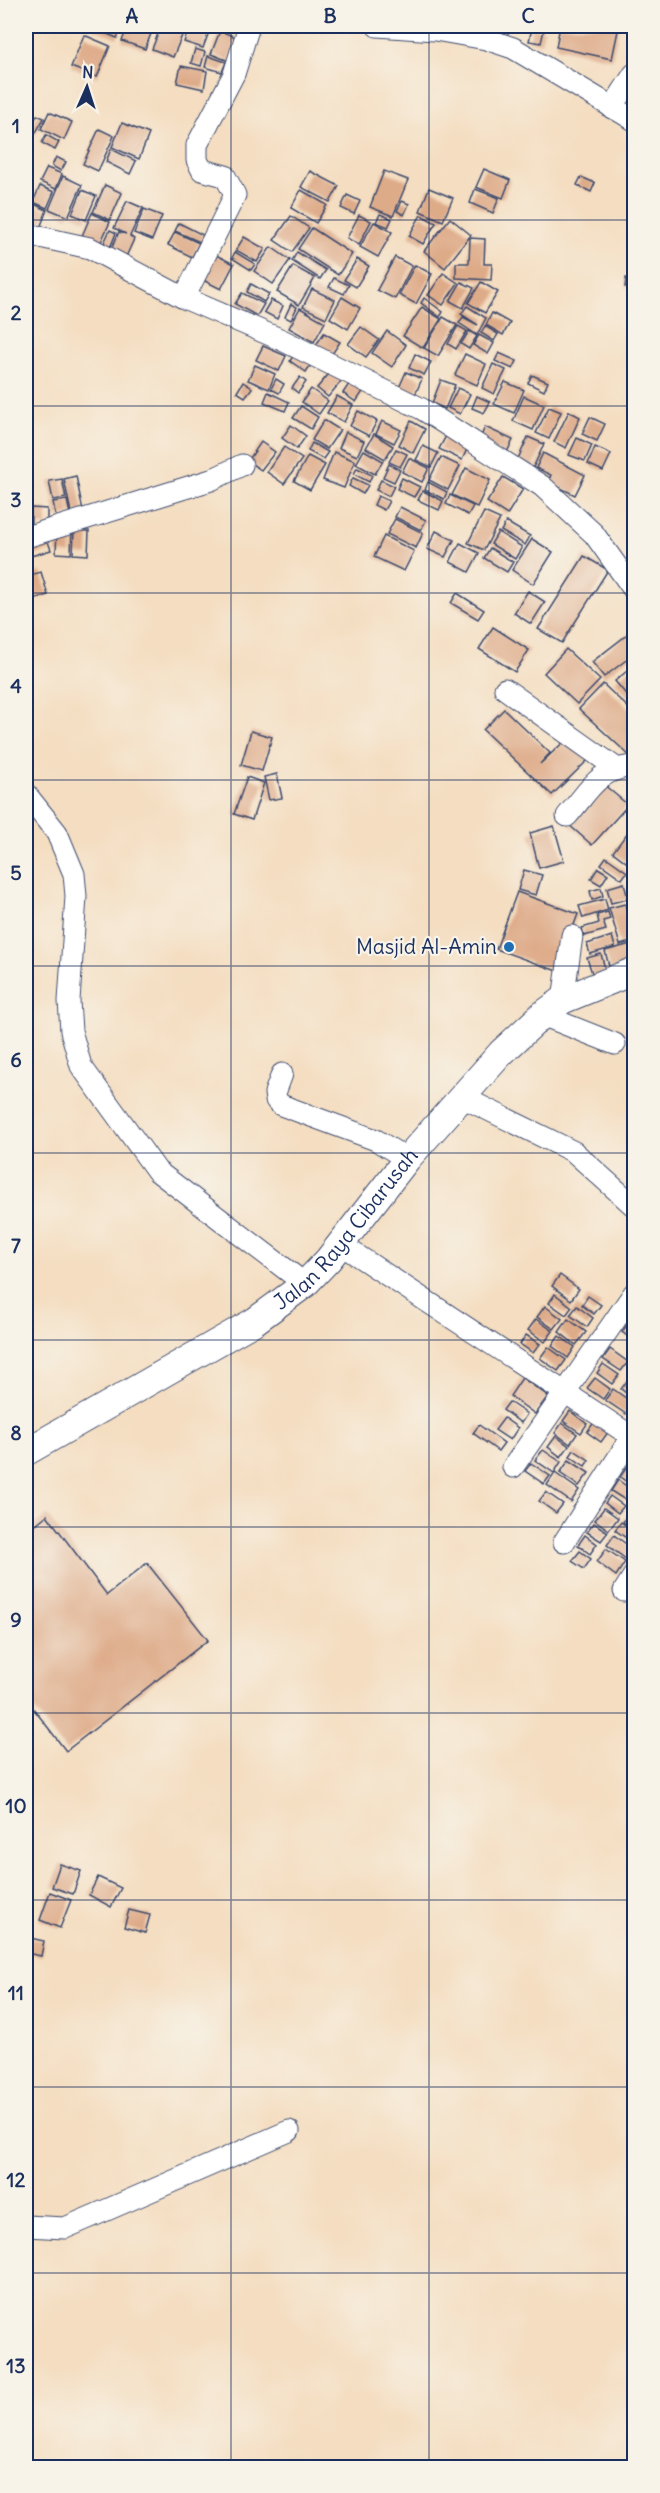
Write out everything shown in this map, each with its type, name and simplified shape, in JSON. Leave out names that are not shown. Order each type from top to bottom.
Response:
[{"type":"main road","name":"Jalan Raya Cibarusah","points":[[26,1452],[255,1321],[305,1284],[407,1160],[501,1053],[552,1007],[634,971]]},
{"type":"street","points":[[184,298],[235,195],[225,176],[202,170],[197,160],[197,145],[234,74],[249,26]]},
{"type":"street","points":[[377,26],[456,30],[513,48],[634,120]]},
{"type":"street","points":[[612,108],[634,74]]},
{"type":"street","points":[[26,234],[90,248],[184,298],[282,340],[422,409],[542,486],[594,534],[634,590]]},
{"type":"street","points":[[26,537],[211,480],[242,465]]},
{"type":"street","points":[[505,689],[625,767]]},
{"type":"street","points":[[567,816],[603,775],[625,767]]},
{"type":"street","points":[[26,794],[57,833],[74,874],[75,896],[69,1001],[71,1030],[81,1066],[157,1171],[305,1284]]},
{"type":"street","points":[[572,936],[552,1007],[615,1044]]},
{"type":"street","points":[[282,1074],[275,1093],[276,1100],[281,1105],[376,1140],[407,1160]]},
{"type":"street","points":[[462,1097],[574,1152],[634,1206]]},
{"type":"street","points":[[340,1244],[634,1436],[564,1542]]},
{"type":"street","points":[[513,1467],[634,1293]]},
{"type":"street","points":[[26,2226],[65,2228],[289,2131]]},
{"type":"building","points":[[96,26],[123,26],[117,38],[95,29]]},
{"type":"building","points":[[128,26],[154,26],[145,49],[122,41]]},
{"type":"building","points":[[161,26],[186,26],[173,57],[152,49]]},
{"type":"building","points":[[190,26],[210,29],[203,48],[184,42]]},
{"type":"building","points":[[560,26],[619,26],[612,59],[556,47]]},
{"type":"building","points":[[532,28],[544,30],[541,43],[529,41]]},
{"type":"building","points":[[220,31],[238,38],[229,61],[211,54]]},
{"type":"building","points":[[84,35],[110,46],[97,77],[71,67]]},
{"type":"building","points":[[195,49],[205,52],[201,66],[191,63]]},
{"type":"building","points":[[208,56],[226,62],[222,72],[205,67]]},
{"type":"building","points":[[181,66],[207,71],[204,89],[177,83]]},
{"type":"building","points":[[49,112],[72,122],[64,140],[41,129]]},
{"type":"building","points":[[37,115],[44,118],[35,134],[29,131]]},
{"type":"building","points":[[122,123],[149,134],[139,159],[112,147]]},
{"type":"building","points":[[99,129],[114,136],[98,171],[83,164]]},
{"type":"building","points":[[46,135],[59,142],[55,150],[42,143]]},
{"type":"building","points":[[111,149],[136,161],[130,174],[106,162]]},
{"type":"building","points":[[56,157],[66,162],[61,171],[52,166]]},
{"type":"building","points":[[47,168],[62,174],[56,189],[40,182]]},
{"type":"building","points":[[484,169],[510,180],[503,198],[476,187]]},
{"type":"building","points":[[310,171],[339,186],[330,202],[301,187]]},
{"type":"building","points":[[384,171],[408,180],[393,216],[370,207]]},
{"type":"building","points":[[63,176],[82,185],[68,217],[49,209]]},
{"type":"building","points":[[581,177],[595,183],[591,192],[577,185]]},
{"type":"building","points":[[105,185],[122,193],[110,220],[93,212]]},
{"type":"building","points":[[40,186],[54,192],[47,208],[33,202]]},
{"type":"building","points":[[429,188],[453,198],[443,221],[420,211]]},
{"type":"building","points":[[475,189],[499,198],[493,213],[470,203]]},
{"type":"building","points":[[82,190],[96,196],[86,220],[72,214]]},
{"type":"building","points":[[301,190],[327,205],[316,223],[291,208]]},
{"type":"building","points":[[347,195],[360,201],[354,214],[341,208]]},
{"type":"building","points":[[127,201],[143,208],[130,236],[134,239],[125,259],[110,252],[119,232],[126,234],[114,228]]},
{"type":"building","points":[[402,201],[409,204],[404,215],[397,211]]},
{"type":"building","points":[[34,204],[47,210],[40,228],[26,222]]},
{"type":"building","points":[[144,209],[162,216],[152,240],[134,233]]},
{"type":"building","points":[[92,213],[110,222],[99,246],[81,238]]},
{"type":"building","points":[[380,214],[392,219],[388,227],[376,222]]},
{"type":"building","points":[[359,215],[371,221],[359,245],[347,238]]},
{"type":"building","points":[[421,215],[436,223],[423,244],[409,236]]},
{"type":"building","points":[[291,216],[309,228],[292,252],[274,240]]},
{"type":"building","points":[[450,218],[471,235],[445,268],[424,251]]},
{"type":"building","points":[[374,222],[392,232],[378,257],[360,247]]},
{"type":"building","points":[[179,223],[203,235],[200,242],[175,231]]},
{"type":"building","points":[[312,228],[352,254],[338,275],[298,249]]},
{"type":"building","points":[[110,230],[116,233],[109,250],[102,247]]},
{"type":"building","points":[[175,232],[199,243],[192,257],[168,245]]},
{"type":"building","points":[[244,237],[265,249],[257,262],[236,250]]},
{"type":"building","points":[[470,238],[485,239],[484,264],[492,264],[491,280],[456,278],[456,263],[469,263]]},
{"type":"building","points":[[271,247],[290,260],[273,284],[254,271]]},
{"type":"building","points":[[210,252],[234,264],[221,289],[203,280]]},
{"type":"building","points":[[235,252],[255,264],[251,270],[232,258]]},
{"type":"building","points":[[297,252],[326,270],[320,279],[292,261]]},
{"type":"building","points":[[395,257],[412,266],[395,299],[377,290]]},
{"type":"building","points":[[357,259],[369,266],[356,287],[344,280]]},
{"type":"building","points":[[415,265],[432,274],[416,304],[399,295]]},
{"type":"building","points":[[293,266],[315,278],[299,305],[277,292]]},
{"type":"building","points":[[631,268],[634,268],[634,300],[628,300],[629,288],[625,287],[626,278],[630,278]]},
{"type":"building","points":[[443,273],[458,283],[443,305],[428,295]]},
{"type":"building","points":[[334,278],[349,285],[344,294],[329,287]]},
{"type":"building","points":[[461,282],[474,288],[463,308],[450,301]]},
{"type":"building","points":[[481,282],[498,292],[485,313],[468,303]]},
{"type":"building","points":[[251,284],[269,294],[264,302],[247,292]]},
{"type":"building","points":[[312,289],[335,300],[326,318],[303,307]]},
{"type":"building","points":[[242,293],[264,304],[257,316],[235,304]]},
{"type":"building","points":[[342,297],[360,308],[348,329],[330,318]]},
{"type":"building","points":[[424,298],[443,312],[440,317],[421,303]]},
{"type":"building","points":[[271,300],[283,306],[277,319],[264,312]]},
{"type":"building","points":[[291,304],[297,307],[291,320],[285,317]]},
{"type":"building","points":[[467,306],[486,318],[477,335],[459,323],[463,317],[478,325],[461,314]]},
{"type":"building","points":[[422,307],[441,319],[423,348],[403,336]]},
{"type":"building","points":[[300,308],[325,322],[314,342],[289,328]]},
{"type":"building","points":[[492,313],[510,323],[503,335],[486,325]]},
{"type":"building","points":[[443,317],[457,325],[438,356],[424,348]]},
{"type":"building","points":[[458,326],[467,331],[456,349],[448,344]]},
{"type":"building","points":[[485,326],[498,334],[494,341],[481,333]]},
{"type":"building","points":[[361,327],[379,340],[366,357],[348,344]]},
{"type":"building","points":[[387,331],[406,345],[392,367],[372,353]]},
{"type":"building","points":[[469,331],[477,336],[469,349],[461,344]]},
{"type":"building","points":[[324,333],[340,342],[332,354],[316,345]]},
{"type":"building","points":[[479,335],[494,343],[488,354],[473,345]]},
{"type":"building","points":[[263,346],[286,356],[279,371],[256,360]]},
{"type":"building","points":[[297,349],[315,358],[306,372],[290,361]]},
{"type":"building","points":[[499,353],[517,361],[513,369],[495,361]]},
{"type":"building","points":[[415,354],[431,362],[424,375],[409,368]]},
{"type":"building","points":[[465,354],[486,364],[477,385],[455,375]]},
{"type":"building","points":[[493,364],[506,370],[494,394],[482,388]]},
{"type":"building","points":[[255,365],[275,374],[269,389],[248,380]]},
{"type":"building","points":[[332,370],[343,379],[328,397],[317,388]]},
{"type":"building","points":[[406,372],[422,379],[414,397],[398,390]]},
{"type":"building","points":[[532,375],[548,382],[544,391],[528,383]]},
{"type":"building","points":[[300,377],[306,382],[298,393],[292,388]]},
{"type":"building","points":[[276,379],[284,384],[279,393],[271,389]]},
{"type":"building","points":[[441,380],[455,385],[445,409],[432,403]]},
{"type":"building","points":[[351,381],[364,390],[356,402],[343,393]]},
{"type":"building","points":[[243,382],[252,388],[245,397],[237,392]]},
{"type":"building","points":[[505,382],[524,390],[514,413],[494,404]]},
{"type":"building","points":[[458,388],[470,394],[460,414],[448,408]]},
{"type":"building","points":[[311,389],[328,401],[319,414],[302,402]]},
{"type":"building","points":[[268,392],[289,402],[285,411],[264,402]]},
{"type":"building","points":[[337,396],[353,405],[344,422],[327,413]]},
{"type":"building","points":[[477,396],[490,402],[484,413],[472,408]]},
{"type":"building","points":[[524,396],[544,405],[533,430],[513,421]]},
{"type":"building","points":[[301,406],[318,417],[311,429],[293,418]]},
{"type":"building","points":[[549,407],[561,412],[549,439],[536,433]]},
{"type":"building","points":[[358,411],[377,421],[369,436],[350,426]]},
{"type":"building","points":[[569,411],[580,417],[566,448],[554,442]]},
{"type":"building","points":[[590,417],[605,424],[597,441],[582,434]]},
{"type":"building","points":[[324,420],[340,430],[327,449],[312,440]]},
{"type":"building","points":[[382,421],[401,430],[394,443],[376,434]]},
{"type":"building","points":[[411,421],[425,429],[413,453],[399,445]]},
{"type":"building","points":[[291,425],[306,436],[297,449],[282,438]]},
{"type":"building","points":[[485,427],[513,440],[506,454],[479,441]]},
{"type":"building","points":[[346,432],[364,441],[357,456],[339,448]]},
{"type":"building","points":[[374,434],[393,446],[385,459],[366,448]]},
{"type":"building","points":[[446,436],[468,447],[462,460],[439,449]]},
{"type":"building","points":[[528,437],[544,444],[533,468],[517,461]]},
{"type":"building","points":[[577,438],[592,445],[585,461],[569,455]]},
{"type":"building","points":[[261,442],[275,452],[261,470],[248,461]]},
{"type":"building","points":[[312,443],[328,452],[323,459],[308,451]]},
{"type":"building","points":[[423,446],[438,453],[431,467],[416,460]]},
{"type":"building","points":[[284,447],[302,459],[284,484],[267,472]]},
{"type":"building","points":[[595,447],[611,454],[603,471],[588,464]]},
{"type":"building","points":[[396,449],[407,454],[400,467],[389,462]]},
{"type":"building","points":[[364,450],[383,461],[375,474],[356,464]]},
{"type":"building","points":[[334,452],[355,461],[344,488],[323,480]]},
{"type":"building","points":[[543,453],[585,475],[575,495],[548,482],[551,475],[536,468]]},
{"type":"building","points":[[308,456],[325,465],[310,490],[294,481]]},
{"type":"building","points":[[441,457],[460,466],[448,490],[429,480]]},
{"type":"building","points":[[409,458],[429,468],[422,482],[402,472]]},
{"type":"building","points":[[389,464],[400,470],[394,482],[383,477]]},
{"type":"building","points":[[357,468],[372,475],[369,482],[354,474]]},
{"type":"building","points":[[466,468],[490,480],[477,507],[452,495]]},
{"type":"building","points":[[76,476],[83,511],[71,513],[64,479]]},
{"type":"building","points":[[503,477],[523,489],[507,515],[487,502]]},
{"type":"building","points":[[353,478],[368,485],[363,494],[349,486]]},
{"type":"building","points":[[402,478],[420,487],[414,497],[397,489]]},
{"type":"building","points":[[62,479],[66,498],[53,500],[49,481]]},
{"type":"building","points":[[381,480],[394,486],[389,496],[376,490]]},
{"type":"building","points":[[428,482],[447,492],[444,499],[425,490]]},
{"type":"building","points":[[423,491],[443,501],[439,510],[418,500]]},
{"type":"building","points":[[450,495],[473,506],[468,515],[446,504]]},
{"type":"building","points":[[378,496],[389,501],[384,510],[374,505]]},
{"type":"building","points":[[67,500],[70,514],[56,517],[53,502]]},
{"type":"building","points":[[400,507],[426,520],[421,530],[395,517]]},
{"type":"building","points":[[31,508],[47,509],[47,526],[31,525]]},
{"type":"building","points":[[484,512],[500,519],[484,550],[468,543]]},
{"type":"building","points":[[395,519],[423,533],[416,548],[387,534]]},
{"type":"building","points":[[506,522],[530,536],[525,545],[501,531]]},
{"type":"building","points":[[57,530],[72,530],[71,554],[56,553]]},
{"type":"building","points":[[74,531],[89,531],[88,555],[73,554]]},
{"type":"building","points":[[436,531],[454,540],[445,557],[427,549]]},
{"type":"building","points":[[498,532],[522,547],[515,559],[491,544]]},
{"type":"building","points":[[46,536],[51,550],[31,556],[27,542]]},
{"type":"building","points":[[384,536],[414,551],[404,571],[374,557]]},
{"type":"building","points":[[532,539],[553,552],[533,584],[512,570]]},
{"type":"building","points":[[460,543],[479,553],[469,572],[450,562]]},
{"type":"building","points":[[490,548],[513,562],[507,572],[484,558]]},
{"type":"building","points":[[584,556],[608,570],[562,643],[538,629]]},
{"type":"building","points":[[41,572],[48,595],[33,599],[26,576]]},
{"type":"building","points":[[528,591],[545,602],[531,624],[514,613]]},
{"type":"building","points":[[457,593],[484,610],[478,619],[451,603]]},
{"type":"building","points":[[493,627],[529,650],[515,672],[479,649]]},
{"type":"building","points":[[632,631],[634,654],[604,677],[592,662]]},
{"type":"building","points":[[566,649],[600,680],[577,704],[544,673]]},
{"type":"building","points":[[633,666],[634,668],[634,704],[615,681]]},
{"type":"building","points":[[603,684],[634,713],[634,754],[631,757],[579,709]]},
{"type":"building","points":[[504,709],[550,753],[540,764],[570,736],[591,757],[552,795],[483,730]]},
{"type":"building","points":[[251,731],[272,737],[262,771],[241,765]]},
{"type":"building","points":[[277,774],[282,798],[269,800],[264,777]]},
{"type":"building","points":[[247,777],[264,783],[252,820],[234,814]]},
{"type":"building","points":[[603,784],[628,805],[592,845],[568,824]]},
{"type":"building","points":[[634,824],[634,868],[613,852]]},
{"type":"building","points":[[554,826],[564,861],[539,868],[530,833]]},
{"type":"building","points":[[606,857],[627,872],[622,879],[601,864]]},
{"type":"building","points":[[598,868],[608,874],[601,885],[591,879]]},
{"type":"building","points":[[524,870],[542,875],[536,895],[518,890]]},
{"type":"building","points":[[624,883],[628,899],[611,903],[607,888]]},
{"type":"building","points":[[601,888],[603,896],[592,900],[590,891]]},
{"type":"building","points":[[517,892],[578,914],[557,971],[496,949]]},
{"type":"building","points":[[605,899],[608,910],[583,918],[579,906]]},
{"type":"building","points":[[625,904],[634,941],[620,945],[609,908]]},
{"type":"building","points":[[608,912],[610,919],[603,921],[606,930],[584,936],[582,928],[599,923],[597,915]]},
{"type":"building","points":[[612,936],[615,947],[590,954],[587,944]]},
{"type":"building","points":[[631,944],[634,963],[610,970],[605,951]]},
{"type":"building","points":[[601,954],[606,972],[593,976],[587,958]]},
{"type":"building","points":[[560,1275],[579,1289],[571,1300],[552,1286]]},
{"type":"building","points":[[555,1294],[572,1307],[566,1315],[549,1303]]},
{"type":"building","points":[[588,1296],[601,1305],[594,1314],[582,1305]]},
{"type":"building","points":[[545,1306],[562,1319],[554,1329],[537,1317]]},
{"type":"building","points":[[577,1306],[593,1318],[587,1327],[570,1315]]},
{"type":"building","points":[[536,1319],[553,1331],[545,1342],[528,1330]]},
{"type":"building","points":[[568,1319],[586,1332],[576,1345],[559,1332]]},
{"type":"building","points":[[629,1322],[634,1325],[634,1341],[622,1332]]},
{"type":"building","points":[[526,1335],[540,1344],[533,1353],[520,1344]]},
{"type":"building","points":[[559,1336],[575,1347],[568,1358],[552,1346]]},
{"type":"building","points":[[548,1347],[566,1360],[558,1371],[540,1358]]},
{"type":"building","points":[[610,1349],[628,1362],[621,1371],[603,1359]]},
{"type":"building","points":[[603,1364],[619,1375],[612,1384],[597,1373]]},
{"type":"building","points":[[630,1377],[634,1380],[634,1399],[621,1389]]},
{"type":"building","points":[[522,1378],[548,1396],[535,1414],[510,1396]]},
{"type":"building","points":[[595,1378],[610,1389],[603,1399],[587,1388]]},
{"type":"building","points":[[613,1389],[633,1403],[626,1414],[605,1400]]},
{"type":"building","points":[[509,1402],[527,1414],[521,1423],[503,1410]]},
{"type":"building","points":[[570,1411],[587,1424],[581,1433],[563,1421]]},
{"type":"building","points":[[504,1418],[518,1428],[510,1440],[495,1430]]},
{"type":"building","points":[[595,1421],[609,1431],[601,1442],[587,1432]]},
{"type":"building","points":[[562,1423],[577,1434],[570,1444],[555,1433]]},
{"type":"building","points":[[479,1425],[504,1443],[498,1451],[473,1433]]},
{"type":"building","points":[[556,1436],[569,1446],[561,1457],[548,1447]]},
{"type":"building","points":[[543,1450],[561,1462],[554,1473],[535,1460]]},
{"type":"building","points":[[574,1450],[589,1460],[585,1466],[570,1456]]},
{"type":"building","points":[[569,1460],[589,1473],[579,1486],[560,1473]]},
{"type":"building","points":[[531,1463],[550,1476],[544,1484],[525,1471]]},
{"type":"building","points":[[627,1467],[634,1473],[634,1487],[620,1477]]},
{"type":"building","points":[[555,1473],[579,1490],[571,1502],[547,1485]]},
{"type":"building","points":[[618,1480],[632,1490],[625,1500],[611,1491]]},
{"type":"building","points":[[546,1492],[563,1504],[556,1513],[539,1501]]},
{"type":"building","points":[[610,1496],[624,1506],[618,1513],[605,1503]]},
{"type":"building","points":[[604,1508],[618,1518],[609,1530],[595,1520]]},
{"type":"building","points":[[631,1510],[634,1513],[634,1530],[623,1522]]},
{"type":"building","points":[[47,1515],[107,1595],[147,1563],[208,1640],[66,1751],[26,1699],[26,1532]]},
{"type":"building","points":[[621,1522],[634,1532],[632,1542],[615,1530]]},
{"type":"building","points":[[594,1523],[608,1532],[601,1541],[587,1532]]},
{"type":"building","points":[[585,1535],[597,1544],[590,1554],[578,1545]]},
{"type":"building","points":[[614,1535],[633,1549],[626,1559],[607,1545]]},
{"type":"building","points":[[606,1549],[625,1562],[616,1576],[597,1562]]},
{"type":"building","points":[[580,1551],[591,1559],[584,1569],[572,1561]]},
{"type":"building","points":[[60,1864],[81,1871],[73,1894],[52,1887]]},
{"type":"building","points":[[98,1877],[121,1888],[111,1907],[89,1895]]},
{"type":"building","points":[[50,1892],[71,1900],[60,1928],[40,1920]]},
{"type":"building","points":[[129,1910],[150,1915],[145,1933],[124,1927]]},
{"type":"building","points":[[26,1937],[44,1941],[41,1956],[26,1953]]},
{"type":"place","name":"Masjid Al-Amin","points":[[509,947]]}]
